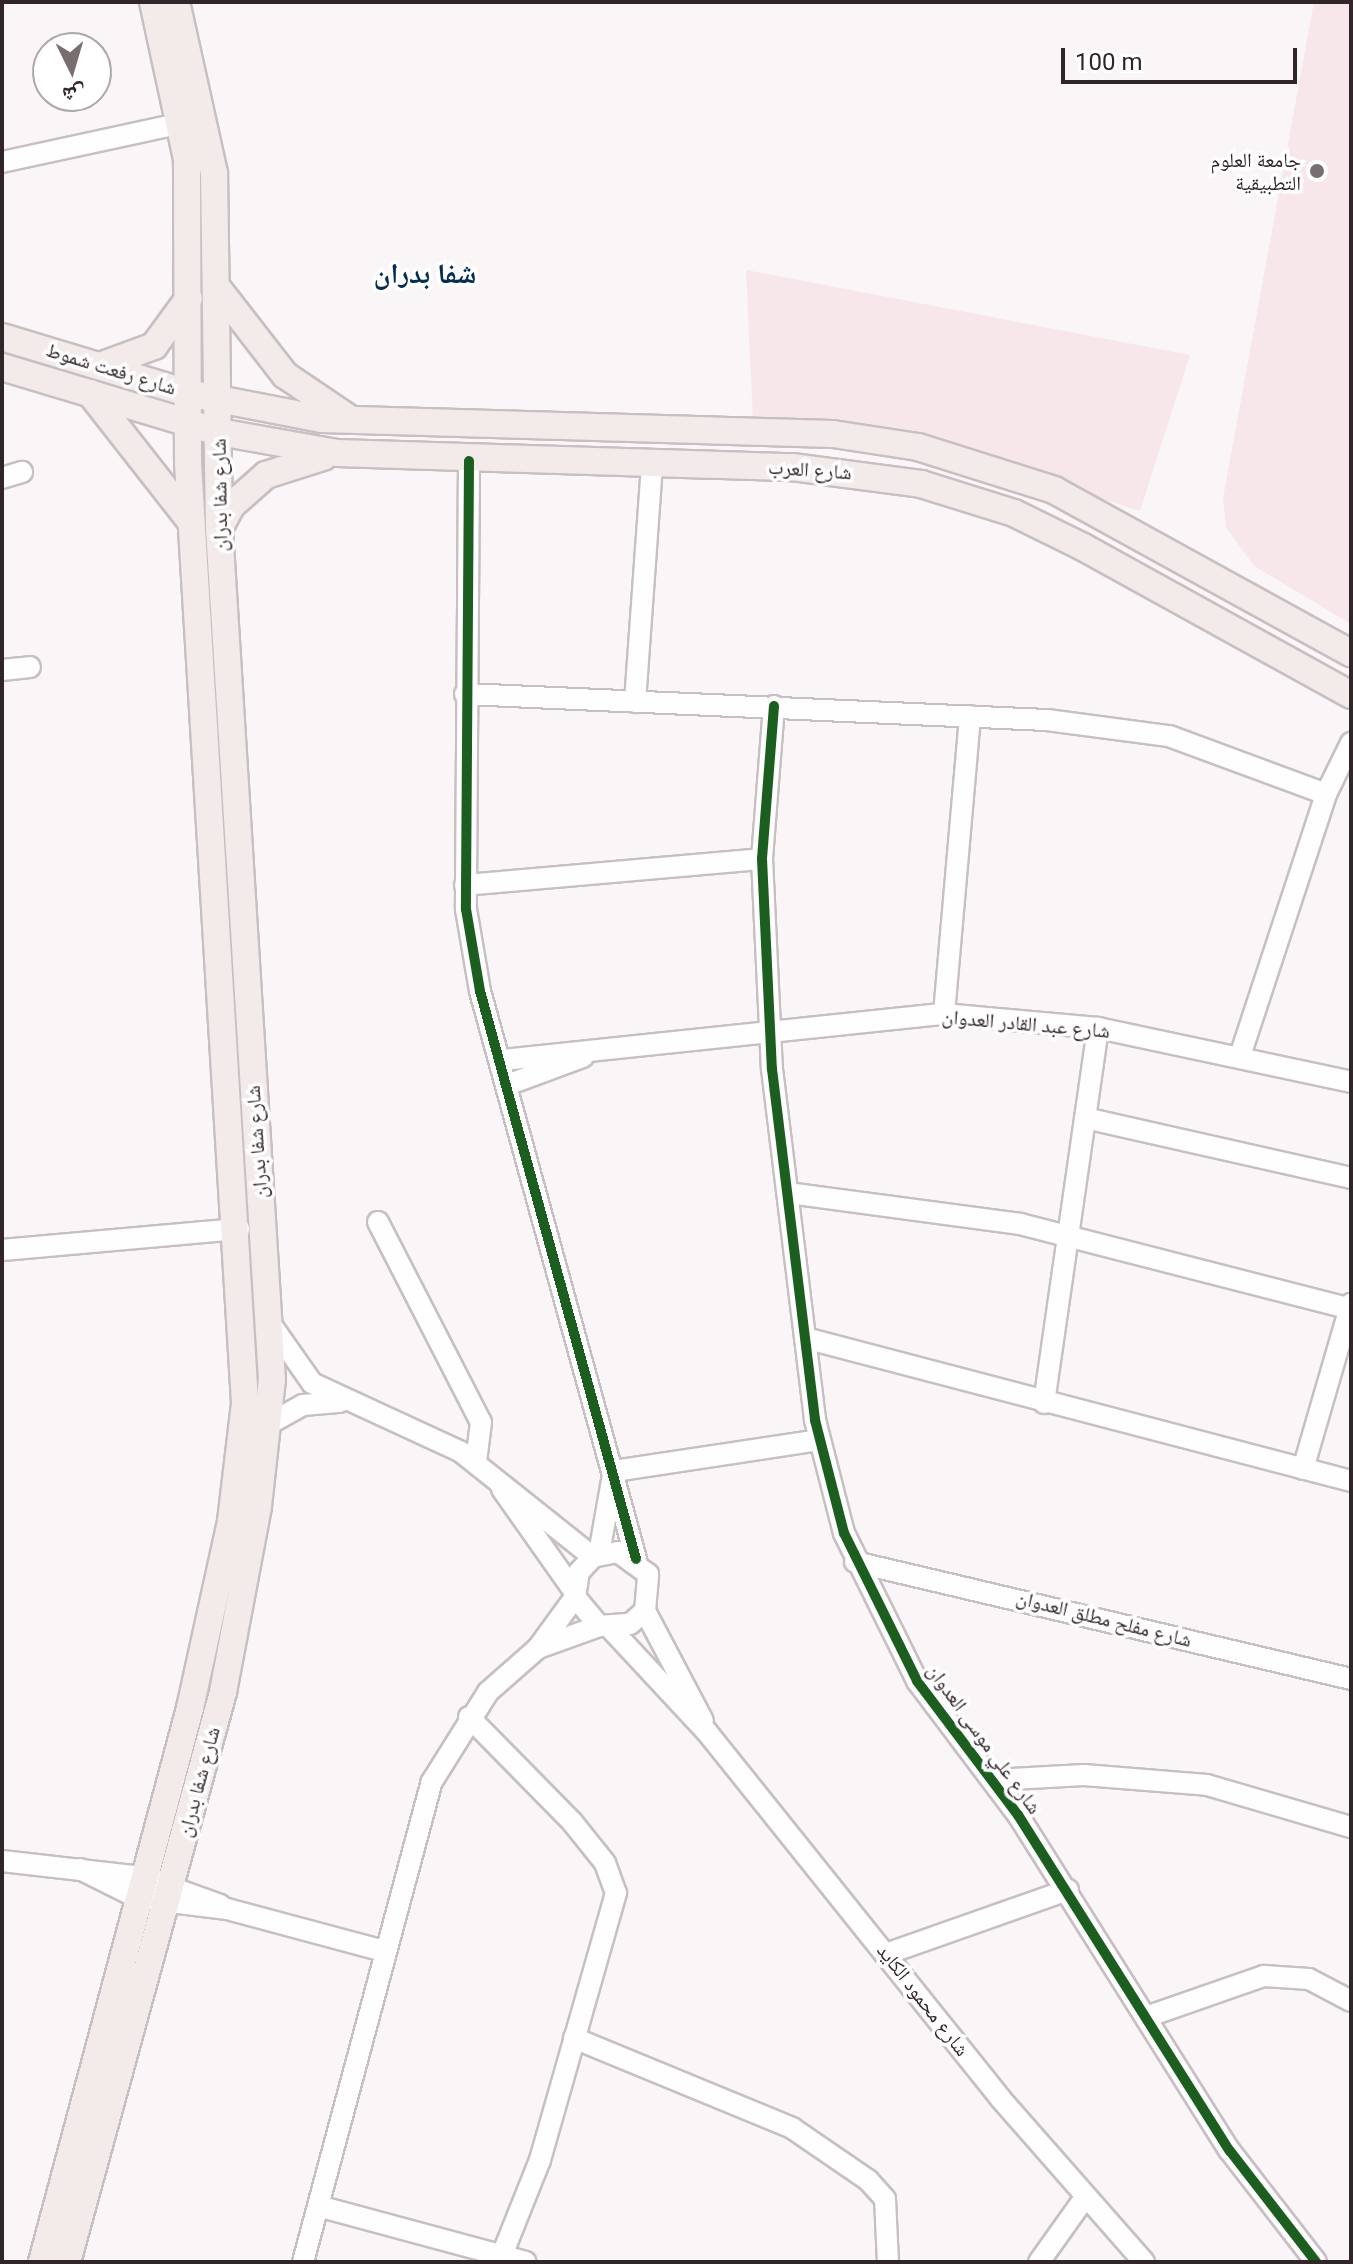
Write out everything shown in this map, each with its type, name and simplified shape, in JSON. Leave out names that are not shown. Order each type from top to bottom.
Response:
[{"type":"main road","name":"شارع شفا بدران","points":[[42,2262],[190,1708],[231,1521],[246,1379],[239,1229],[191,523],[187,423],[189,298],[182,123],[153,2]]},
{"type":"main road","name":"شارع شفا بدران","points":[[67,2262],[170,1894],[232,1652],[267,1425],[270,1323],[219,529],[219,290],[214,173],[176,2]]},
{"type":"main road","points":[[219,290],[285,375],[357,423]]},
{"type":"main road","points":[[100,366],[154,346],[189,298]]},
{"type":"main road","name":"شارع رفعت شموط","points":[[2,337],[187,393],[220,400]]},
{"type":"main road","name":"شارع رفعت شموط","points":[[2,367],[219,432]]},
{"type":"main road","points":[[90,393],[191,523]]},
{"type":"main road","name":"شارع العرب","points":[[220,400],[357,423],[833,434],[918,447],[1054,490],[1351,653]]},
{"type":"main road","name":"شارع العرب","points":[[219,432],[337,453],[469,461],[830,469],[957,493],[1083,547],[1351,695]]},
{"type":"main road","points":[[219,529],[232,505],[266,475],[337,453]]},
{"type":"street","points":[[2,162],[182,123]]},
{"type":"street","points":[[469,461],[465,885],[480,991],[510,1084],[636,1559],[648,1574],[645,1611],[538,1648]]},
{"type":"street","points":[[635,702],[652,464]]},
{"type":"street","points":[[2,670],[30,667]]},
{"type":"street","points":[[465,694],[970,716],[1169,736],[1326,794]]},
{"type":"street","name":"شارع علي موسى العدوان","points":[[774,706],[762,859],[769,1029],[819,1440],[855,1562],[917,1681],[994,1780],[1068,1890],[1230,2151],[1316,2262]]},
{"type":"street","points":[[944,1014],[970,716]]},
{"type":"street","points":[[1240,1056],[1326,794],[1351,743]]},
{"type":"street","points":[[465,885],[762,859]]},
{"type":"street","name":"شارع عبد القادر العدوان","points":[[503,1060],[769,1029],[944,1014],[1098,1028],[1351,1082]]},
{"type":"street","points":[[1044,1403],[1098,1028]]},
{"type":"street","name":"شارع عبد القادر العدوان","points":[[510,1084],[602,1049]]},
{"type":"street","points":[[1085,1118],[1351,1178]]},
{"type":"street","points":[[788,1193],[996,1220],[1351,1307],[1303,1469]]},
{"type":"street","points":[[378,1222],[413,1302],[481,1422],[476,1462]]},
{"type":"street","points":[[2,1250],[239,1229]]},
{"type":"street","points":[[270,1323],[299,1370],[344,1402],[476,1462],[596,1555],[636,1559]]},
{"type":"street","points":[[805,1338],[1351,1481]]},
{"type":"street","points":[[267,1425],[303,1405],[344,1402]]},
{"type":"street","points":[[614,1471],[819,1440]]},
{"type":"street","points":[[303,2262],[431,1783],[469,1717],[538,1648],[574,1594],[596,1555],[614,1471]]},
{"type":"street","points":[[493,1476],[574,1594],[605,1627]]},
{"type":"street","name":"شارع مفلح مطلق العدوان","points":[[855,1562],[1351,1679]]},
{"type":"street","name":"شارع محمود الكايد","points":[[645,1611],[707,1732]]},
{"type":"street","name":"شارع محمود الكايد","points":[[605,1627],[707,1732],[1084,2199],[1144,2262]]},
{"type":"street","points":[[469,1717],[573,1823],[613,1880],[613,1913],[540,2160],[502,2255]]},
{"type":"street","points":[[994,1780],[1084,1775],[1207,1785],[1351,1827]]},
{"type":"street","points":[[2,1861],[80,1869],[384,1951]]},
{"type":"street","points":[[886,1954],[1068,1890]]},
{"type":"street","points":[[1146,2017],[1264,1976],[1309,1979],[1351,2001]]},
{"type":"street","points":[[574,2038],[792,2128],[858,2173],[885,2199],[888,2262]]},
{"type":"street","points":[[1039,2262],[1084,2199]]},
{"type":"street","points":[[318,2206],[526,2262]]},
{"type":"shaded area","name":"جامعة العلوم التطبيقية","points":[[1314,2],[1351,2],[1351,624],[1254,566],[1226,527],[1223,498]]},
{"type":"shaded area","points":[[746,270],[1190,355],[1140,511],[885,433],[753,421]]},
{"type":"cycle path","points":[[469,461],[466,909],[480,991],[636,1559]]},
{"type":"cycle path","points":[[774,706],[762,859],[772,1069],[815,1420],[844,1533],[917,1681],[1018,1815],[1230,2151],[1316,2262]]},
{"type":"place","name":"جامعة العلوم التطبيقية","points":[[1317,171]]},
{"type":"district","name":"شفا بدران","points":[[425,274]]}]
